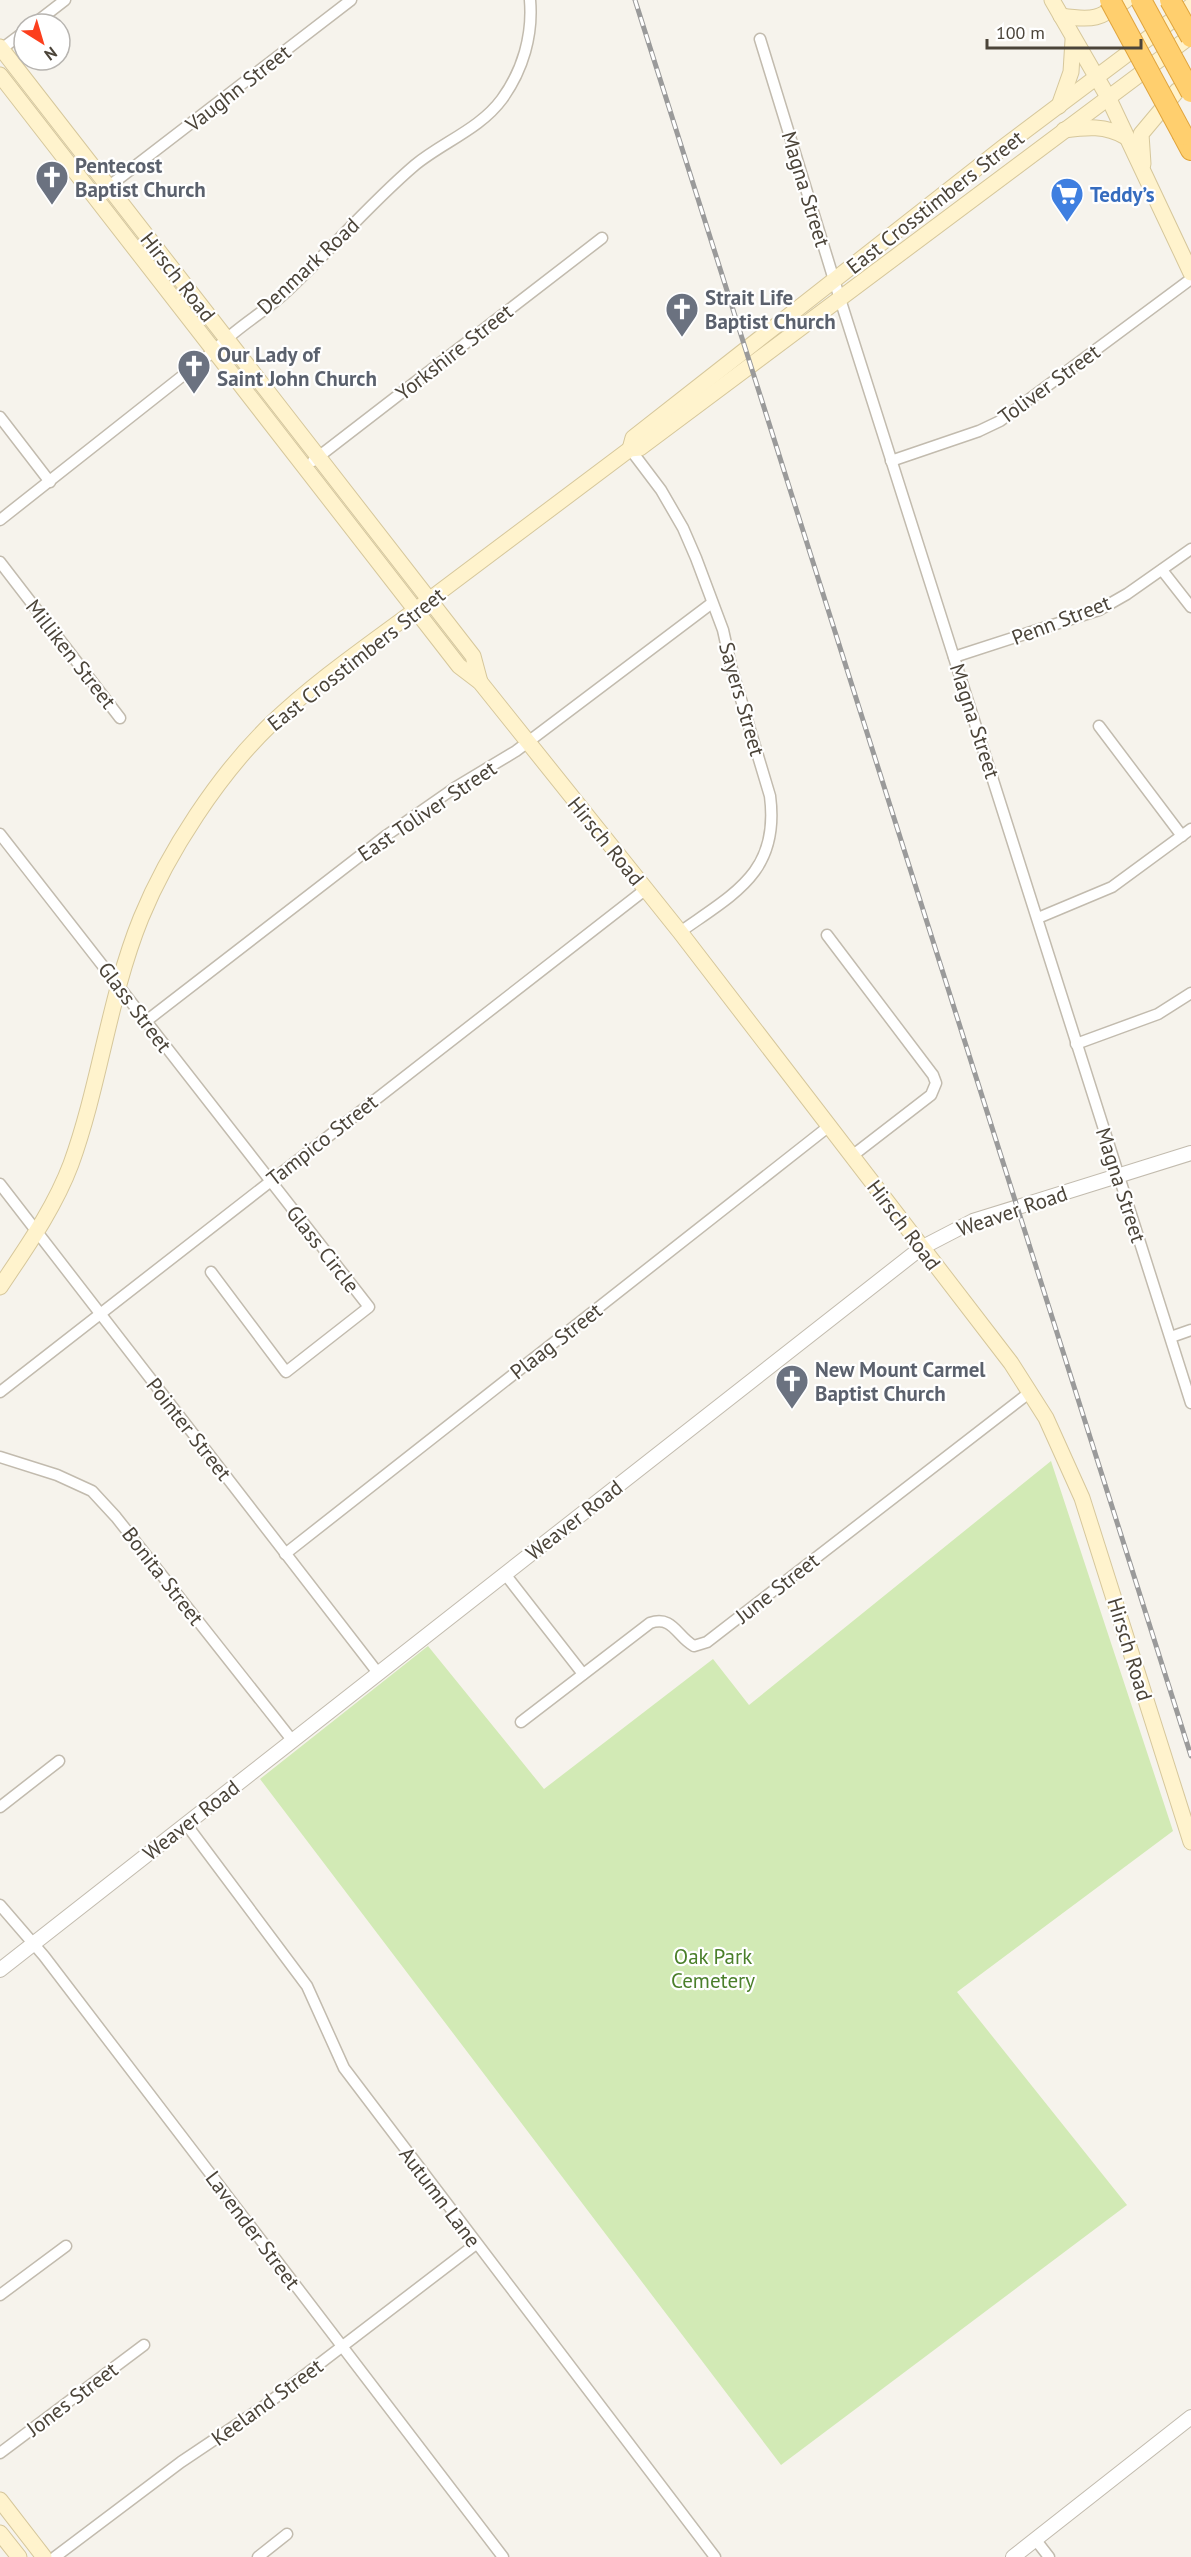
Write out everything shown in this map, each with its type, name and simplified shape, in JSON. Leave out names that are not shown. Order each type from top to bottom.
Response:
[{"type":"highway","points":[[1110,0],[1187,142]]},
{"type":"highway","points":[[1141,0],[1191,92]]},
{"type":"highway","points":[[1170,0],[1191,37]]},
{"type":"main road","points":[[1052,0],[1073,40],[1108,97],[1191,273]]},
{"type":"main road","points":[[1061,16],[1084,20],[1102,17],[1126,0]]},
{"type":"main road","name":"East Crosstimbers Street","points":[[630,449],[633,438],[834,280],[1191,6]]},
{"type":"main road","name":"East Crosstimbers Street","points":[[0,1287],[37,1232],[70,1167],[87,1114],[119,986],[141,918],[183,835],[237,760],[279,717],[429,600],[630,449],[640,448],[1064,129],[1191,37]]},
{"type":"main road","points":[[1059,106],[1071,72],[1073,40]]},
{"type":"main road","name":"Hirsch Road","points":[[0,49],[473,656],[480,682]]},
{"type":"main road","name":"Hirsch Road","points":[[0,75],[459,666],[480,682],[680,932],[1011,1363],[1046,1418],[1066,1461],[1095,1535],[1191,1842]]},
{"type":"main road","points":[[1144,175],[1141,134],[1177,91],[1191,82]]},
{"type":"main road","points":[[1064,129],[1095,127],[1114,130],[1126,136]]},
{"type":"main road","points":[[0,2500],[44,2557]]},
{"type":"main road","points":[[0,2533],[19,2557]]},
{"type":"street","points":[[50,12],[65,0]]},
{"type":"street","name":"Vaughn Street","points":[[95,197],[351,0]]},
{"type":"street","name":"Denmark Road","points":[[0,520],[282,296],[381,196],[417,164],[488,114],[511,86],[520,66],[529,33],[530,0]]},
{"type":"street","name":"Magna Street","points":[[760,39],[839,297],[1191,1403]]},
{"type":"street","name":"Yorkshire Street","points":[[305,467],[602,237]]},
{"type":"street","name":"Toliver Street","points":[[891,461],[979,431],[1000,420],[1191,279]]},
{"type":"street","points":[[0,417],[50,482]]},
{"type":"street","name":"Sayers Street","points":[[630,449],[661,490],[683,528],[696,558],[723,630],[731,666],[770,796],[772,834],[766,851],[747,882],[734,894],[680,932]]},
{"type":"street","name":"Penn Street","points":[[954,657],[1099,609],[1191,549]]},
{"type":"street","name":"Milliken Street","points":[[0,562],[120,718]]},
{"type":"street","points":[[1162,570],[1191,607]]},
{"type":"street","name":"East Toliver Street","points":[[145,1022],[387,836],[456,788],[527,743],[712,603]]},
{"type":"street","points":[[1099,726],[1182,836]]},
{"type":"street","points":[[1038,918],[1066,908],[1112,886],[1191,829]]},
{"type":"street","name":"Glass Street","points":[[0,834],[269,1180]]},
{"type":"street","name":"Tampico Street","points":[[0,1392],[269,1180],[646,890]]},
{"type":"street","points":[[827,935],[933,1075],[936,1083],[931,1095],[852,1156]]},
{"type":"street","points":[[1076,1044],[1158,1014],[1191,993]]},
{"type":"street","name":"Plaag Street","points":[[285,1554],[828,1127]]},
{"type":"street","name":"Weaver Road","points":[[0,1970],[921,1248],[973,1221],[1191,1153]]},
{"type":"street","name":"Glass Circle","points":[[211,1272],[286,1372],[369,1307],[269,1180]]},
{"type":"street","name":"Pointer Street","points":[[0,1184],[378,1673]]},
{"type":"street","points":[[1171,1338],[1191,1330]]},
{"type":"street","name":"June Street","points":[[521,1722],[650,1623],[658,1620],[672,1624],[687,1642],[694,1646],[707,1642],[1029,1394]]},
{"type":"street","name":"Bonita Street","points":[[0,1457],[57,1475],[92,1491],[116,1517],[292,1740]]},
{"type":"street","points":[[505,1574],[583,1674]]},
{"type":"street","points":[[0,1807],[59,1761]]},
{"type":"street","name":"Autumn Lane","points":[[186,1824],[307,1986],[344,2068],[715,2557]]},
{"type":"street","name":"Lavender Street","points":[[0,1905],[34,1944],[503,2557]]},
{"type":"street","name":"Keeland Street","points":[[56,2557],[181,2462],[263,2408],[476,2244]]},
{"type":"street","points":[[0,2295],[66,2246]]},
{"type":"street","name":"Jones Street","points":[[0,2453],[144,2345]]},
{"type":"street","points":[[1013,2557],[1191,2417]]},
{"type":"street","points":[[258,2557],[287,2534]]},
{"type":"street","points":[[1035,2540],[1049,2557]]},
{"type":"green space","name":"Oak Park Cemetery","points":[[1051,1461],[1173,1831],[957,1992],[1127,2205],[781,2465],[260,1779],[428,1646],[544,1789],[713,1659],[749,1705]]},
{"type":"railway","points":[[635,0],[1191,1756]]},
{"type":"place","name":"Pentecost Baptist Church","points":[[52,206]]},
{"type":"place","name":"Teddy’s","points":[[1067,223]]},
{"type":"place","name":"Strait Life Baptist Church","points":[[682,338]]},
{"type":"place","name":"Our Lady of Saint John Church","points":[[194,395]]},
{"type":"place","name":"New Mount Carmel Baptist Church","points":[[792,1410]]}]
